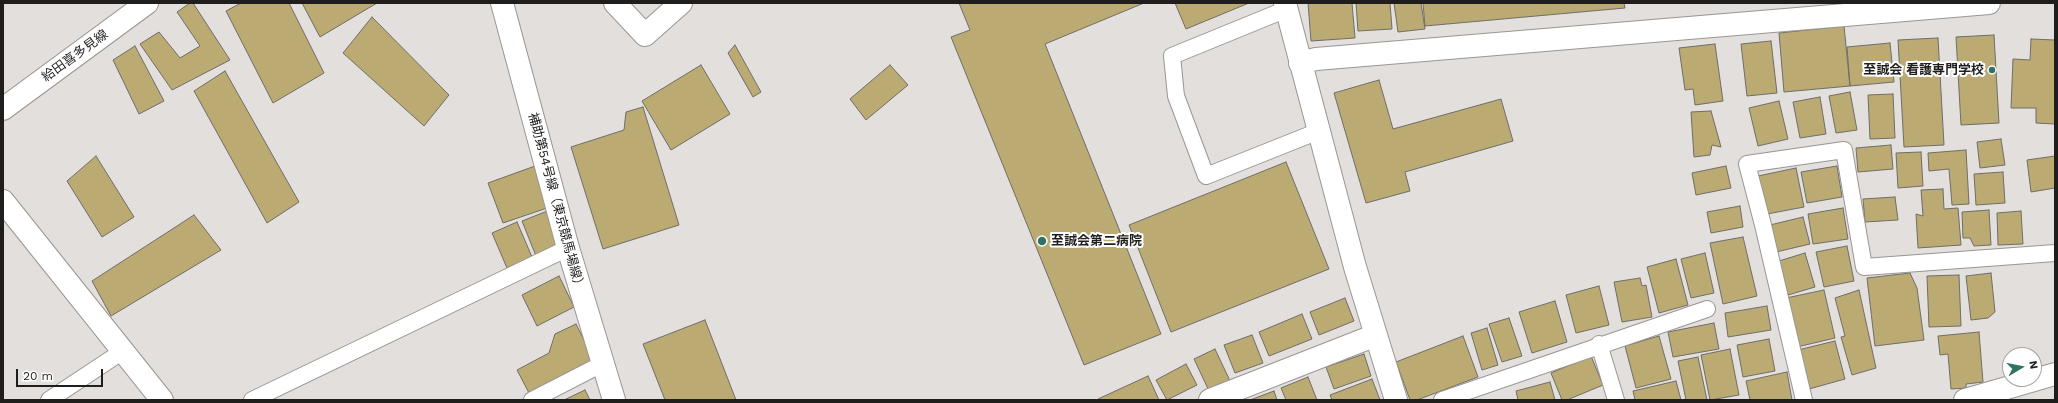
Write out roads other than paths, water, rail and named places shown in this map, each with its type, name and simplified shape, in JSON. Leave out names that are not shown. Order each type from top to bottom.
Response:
[{"type":"street","name":"給田喜多見線","points":[[3,109],[147,3]]},
{"type":"street","points":[[615,3],[645,35],[681,3]]},
{"type":"street","points":[[1300,63],[1324,58],[1989,3]]},
{"type":"street","name":"補助第54号線（東京競馬場線）","points":[[504,4],[568,248],[614,400]]},
{"type":"street","points":[[1286,6],[1355,267],[1396,400]]},
{"type":"street","points":[[3,201],[162,400]]},
{"type":"street","points":[[1210,400],[1376,335]]},
{"type":"street","points":[[1965,400],[2055,374]]},
{"type":"lane","points":[[1286,6],[1172,56],[1176,96],[1206,176],[1319,131]]},
{"type":"lane","points":[[1804,400],[1763,226],[1746,164],[1844,150],[1864,267],[2055,253]]},
{"type":"lane","points":[[252,400],[568,248]]},
{"type":"lane","points":[[1442,400],[1599,344],[1707,308]]},
{"type":"lane","points":[[1599,344],[1616,400]]},
{"type":"lane","points":[[49,400],[123,351]]},
{"type":"lane","points":[[532,400],[602,364]]},
{"type":"place","name":"至誠会 看護専門学校","points":[[1992,70]]},
{"type":"place","name":"至誠会第二病院","points":[[1042,241]]}]
